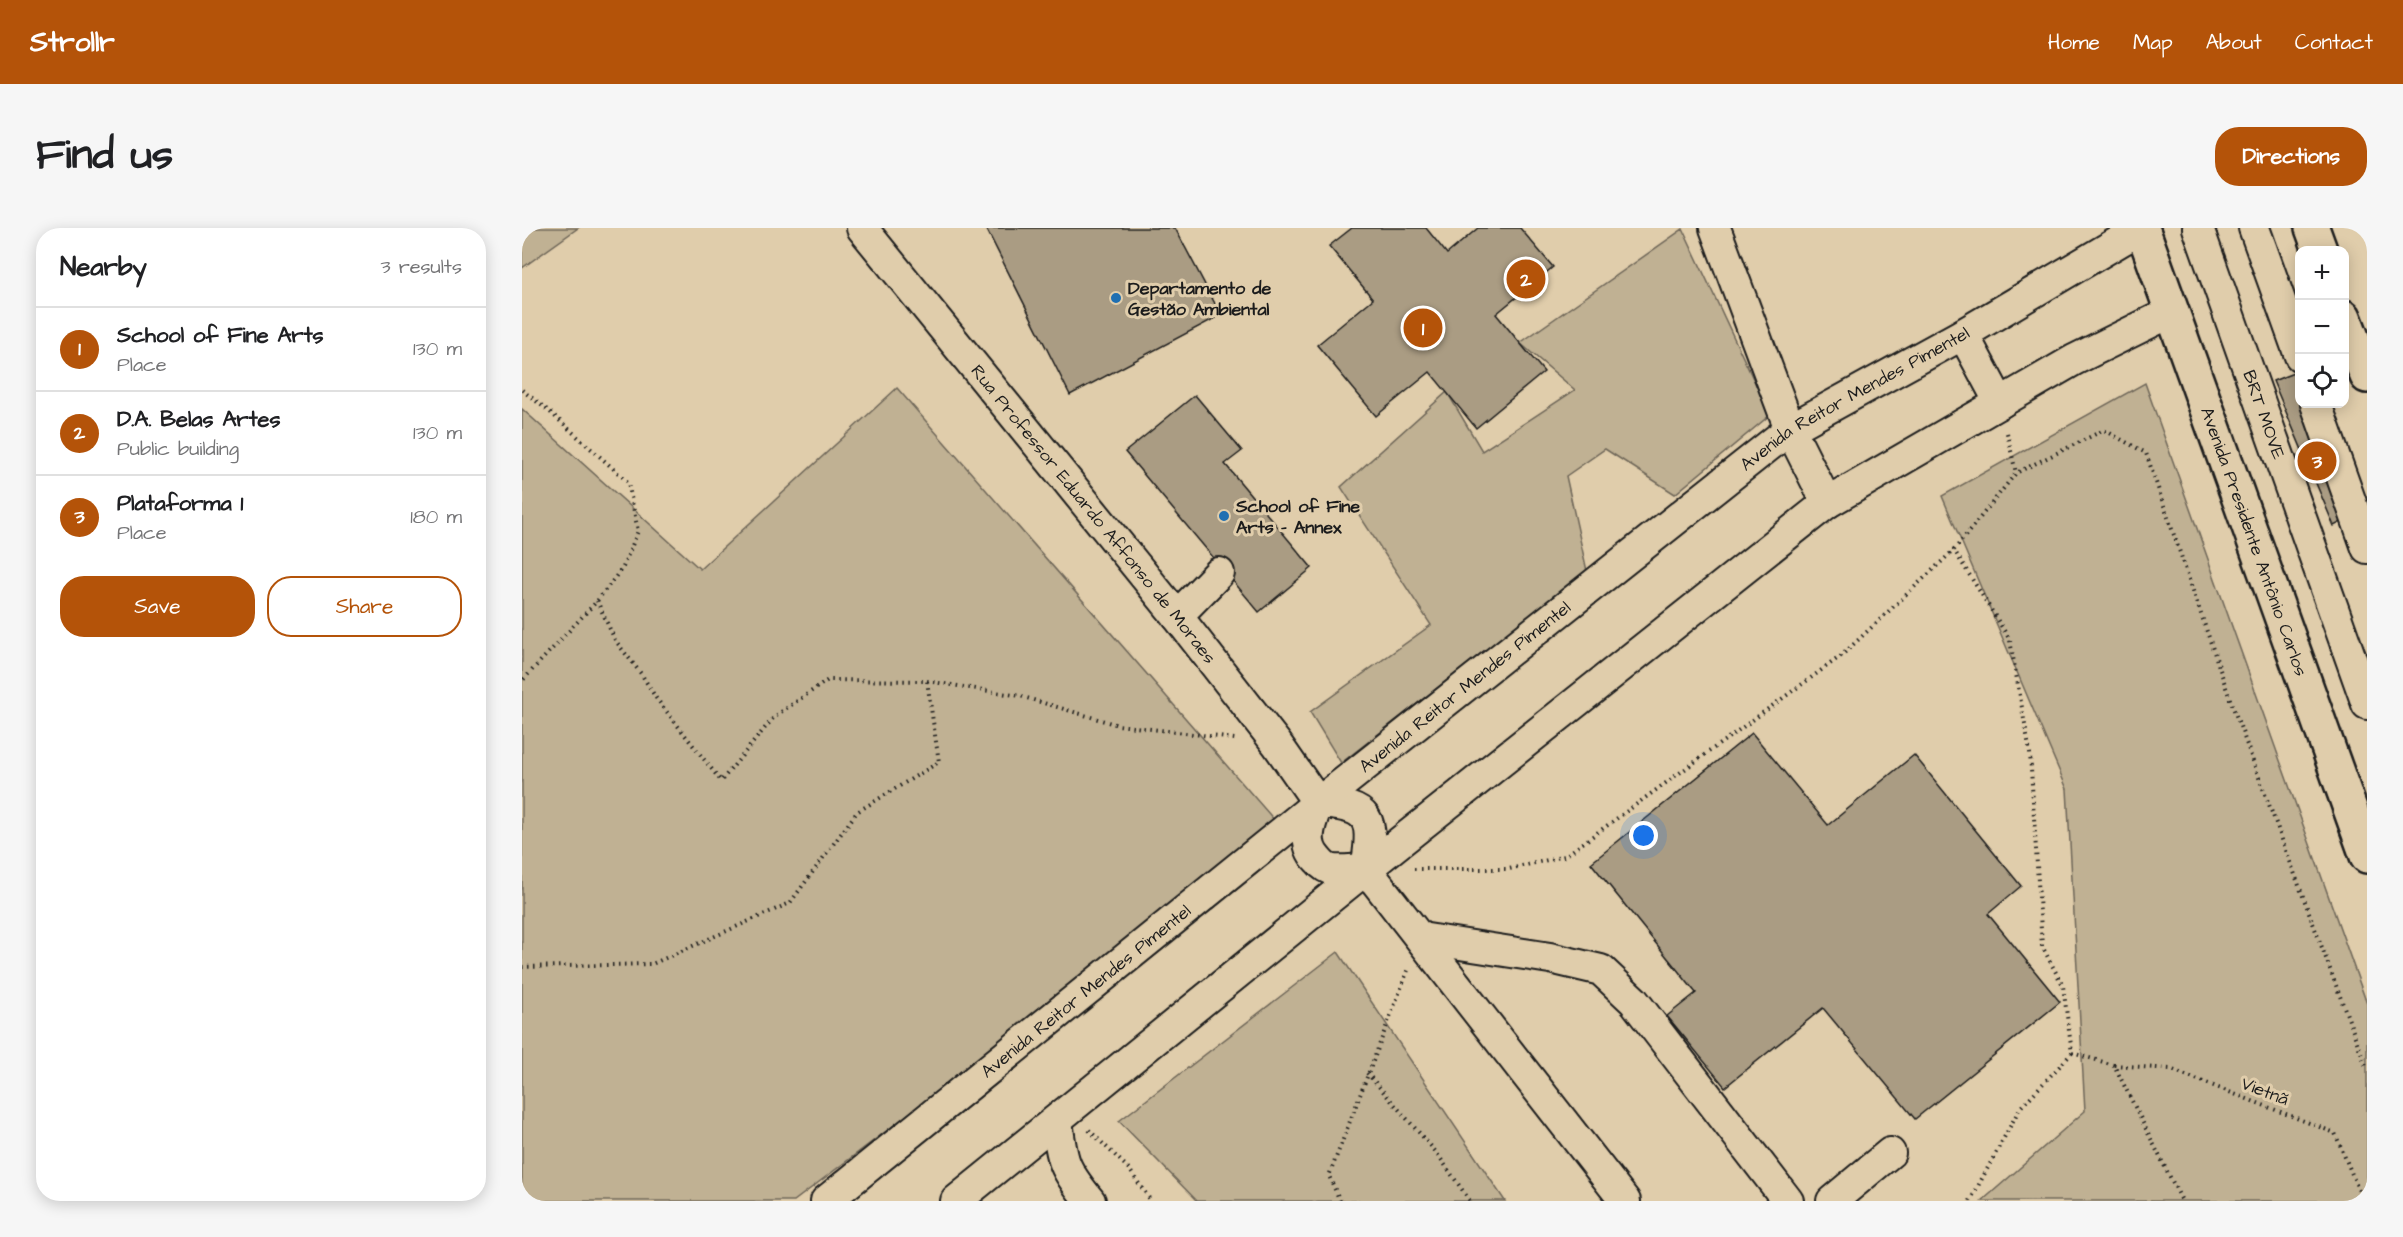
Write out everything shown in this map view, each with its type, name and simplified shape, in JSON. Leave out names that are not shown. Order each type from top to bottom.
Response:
[{"type":"highway","name":"Avenida Presidente Antônio Carlos","points":[[2142,228],[2367,856]]},
{"type":"highway","points":[[2312,228],[2319,246]]},
{"type":"highway","points":[[2353,324],[2367,376]]},
{"type":"street","name":"Rua Professor Eduardo Affonso de Moraes","points":[[862,228],[1177,616],[1277,744],[1318,803]]},
{"type":"street","points":[[1715,228],[1790,429],[1827,503]]},
{"type":"street","name":"Avenida Reitor Mendes Pimentel","points":[[826,1201],[1318,803],[1790,429],[1963,334],[2142,228]]},
{"type":"street","name":"BRT MOVE","points":[[2198,228],[2367,704]]},
{"type":"street","points":[[2254,228],[2299,354]]},
{"type":"street","points":[[956,1201],[1366,869],[1827,503],[2074,360],[2173,313]]},
{"type":"street","points":[[1963,334],[2000,403]]},
{"type":"street","points":[[2317,408],[2367,548]]},
{"type":"street","points":[[1177,616],[1219,573]]},
{"type":"street","points":[[1366,869],[1332,870],[1323,866],[1314,857],[1308,843],[1309,830],[1318,803],[1352,806],[1362,812],[1368,822],[1370,833],[1366,869],[1625,1201]]},
{"type":"street","points":[[1421,938],[1550,958],[1601,970],[1634,1001],[1788,1201]]},
{"type":"street","points":[[1063,1115],[1062,1157],[1069,1174],[1090,1201]]},
{"type":"street","points":[[1832,1201],[1890,1154]]},
{"type":"path","points":[[522,232],[525,228]]},
{"type":"path","points":[[522,390],[628,482],[638,531],[623,567],[597,601],[522,681]]},
{"type":"path","points":[[2000,403],[2016,474]]},
{"type":"path","points":[[1366,869],[1509,869],[1565,856],[1841,656],[1954,550],[2016,474],[2104,430],[2146,453],[2231,702],[2367,1069]]},
{"type":"path","points":[[1954,550],[2010,640],[2030,753],[2042,946],[2063,986],[2072,1053],[2020,1108],[1970,1201]]},
{"type":"path","points":[[597,601],[615,640],[642,675],[656,698],[721,781],[774,716],[828,680],[927,681],[1020,696],[1118,725],[1277,744]]},
{"type":"path","points":[[522,967],[651,964],[790,903],[857,812],[939,762],[927,681]]},
{"type":"path","points":[[1340,1201],[1329,1176],[1421,938]]},
{"type":"path","name":"Vietnã","points":[[2072,1053],[2114,1065],[2170,1069],[2335,1133],[2363,1201]]},
{"type":"path","points":[[2114,1065],[2182,1201]]},
{"type":"path","points":[[1367,1073],[1436,1152],[1470,1201]]},
{"type":"path","points":[[1063,1115],[1129,1169],[1151,1201]]},
{"type":"shaded area","points":[[522,228],[578,228],[522,268]]},
{"type":"shaded area","points":[[1683,229],[1770,415],[1675,494],[1605,449],[1566,476],[1587,571],[1341,763],[1310,712],[1431,625],[1341,487],[1447,392],[1482,451],[1575,390],[1520,343]]},
{"type":"shaded area","points":[[2145,383],[2367,1004],[2367,1201],[1982,1201],[2085,1111],[2067,789],[1942,496]]},
{"type":"shaded area","points":[[897,388],[1283,830],[794,1201],[522,1201],[522,409],[700,569]]},
{"type":"shaded area","points":[[1338,952],[1505,1201],[1197,1201],[1119,1121]]},
{"type":"building","name":"Departamento de Gestão Ambiental","points":[[986,228],[1175,228],[1221,315],[1070,395]]},
{"type":"building","points":[[1352,228],[1426,228],[1447,254],[1478,228],[1520,228],[1553,267],[1496,314],[1544,372],[1476,428],[1430,372],[1376,416],[1317,345],[1373,299],[1329,246]]},
{"type":"building","points":[[2295,372],[2295,408],[2308,408],[2349,518],[2334,526],[2273,381]]},
{"type":"building","name":"School of Fine Arts - Annex","points":[[1195,395],[1242,451],[1225,464],[1312,568],[1259,612],[1125,452]]},
{"type":"building","points":[[1752,733],[1828,825],[1914,755],[2021,886],[1988,914],[2060,1002],[1915,1119],[1823,1008],[1725,1087],[1667,1016],[1696,993],[1591,863]]},
{"type":"place","name":"D.A. Belas Artes","points":[[1526,279]]},
{"type":"place","name":"Departamento de Gestão Ambiental","points":[[1116,298]]},
{"type":"place","name":"School of Fine Arts","points":[[1423,328]]},
{"type":"place","name":"Plataforma 1","points":[[2317,461]]},
{"type":"place","name":"School of Fine Arts - Annex","points":[[1224,516]]}]
